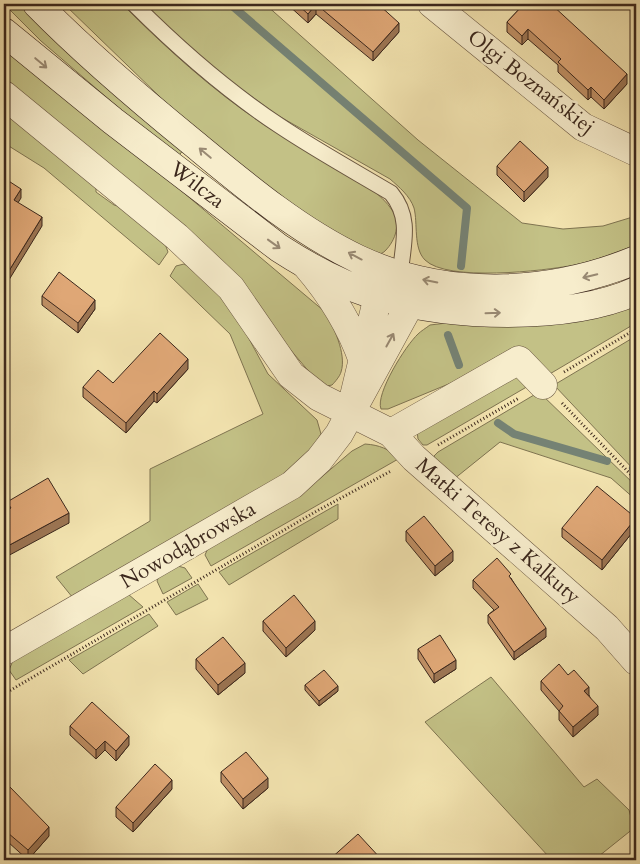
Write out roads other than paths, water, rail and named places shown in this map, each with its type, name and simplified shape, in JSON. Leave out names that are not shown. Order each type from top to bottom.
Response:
[{"type":"street","name":"Wilcza","points":[[37,4],[127,89],[243,184],[299,224],[349,254],[400,275]]},
{"type":"street","name":"Olgi Boznańskiej","points":[[432,4],[583,127],[636,152]]},
{"type":"street","name":"Wilcza","points":[[4,32],[113,121],[279,248],[306,265],[349,286],[410,304]]},
{"type":"street","name":"Matki Teresy z Kalkuty","points":[[4,95],[177,237],[231,288],[291,375],[320,398],[391,432],[414,458],[607,628],[636,661]]},
{"type":"street","points":[[400,275],[464,287],[518,290],[562,284],[607,272],[636,260]]},
{"type":"street","points":[[306,265],[327,290],[354,335],[363,361]]},
{"type":"street","points":[[378,296],[400,275]]},
{"type":"street","points":[[400,275],[410,304],[480,313],[556,311],[591,306],[636,291]]},
{"type":"street","name":"Nowodąbrowska","points":[[350,413],[378,296]]},
{"type":"street","name":"Nowodąbrowska","points":[[4,651],[292,485],[319,460],[339,434],[410,304]]},
{"type":"street","points":[[391,432],[519,360],[543,385]]},
{"type":"lane","points":[[134,4],[171,41],[224,86],[280,126],[391,193],[400,204],[405,218],[400,275]]},
{"type":"waterway","points":[[230,4],[467,208],[461,266]]},
{"type":"waterway","points":[[448,335],[459,365]]},
{"type":"waterway","points":[[498,423],[514,434],[607,461]]}]
